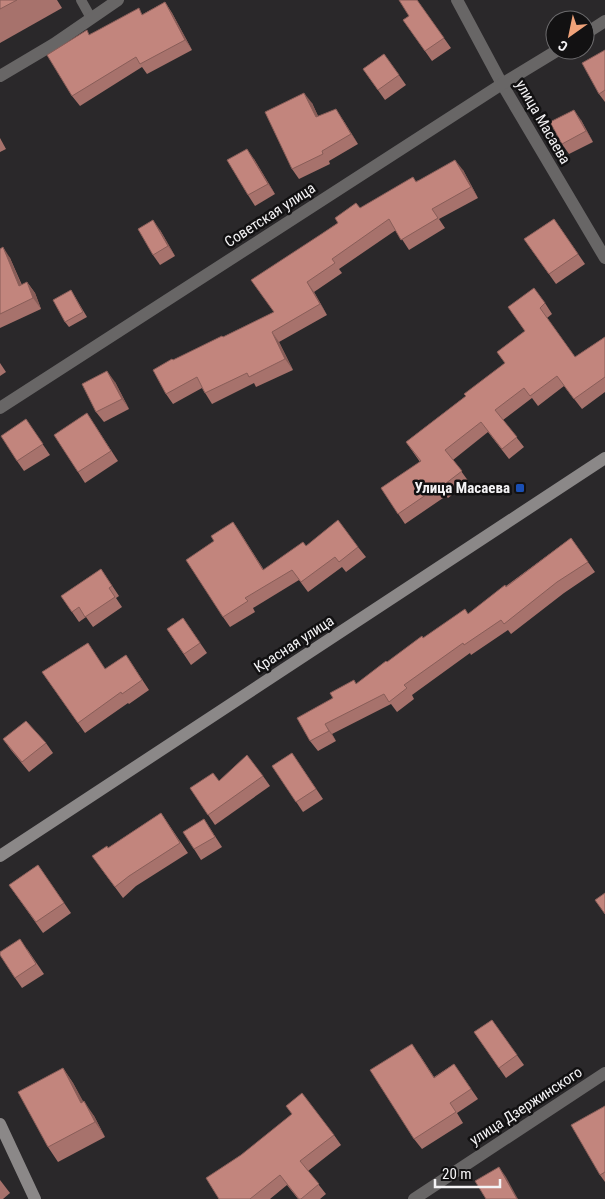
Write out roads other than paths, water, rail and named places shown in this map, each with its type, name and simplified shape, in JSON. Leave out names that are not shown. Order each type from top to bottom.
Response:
[{"type":"street","points":[[0,76],[54,44],[118,0]]},
{"type":"street","name":"улица Масаева","points":[[457,0],[502,84],[605,258]]},
{"type":"street","name":"Советская улица","points":[[0,408],[545,58]]},
{"type":"street","name":"Красная улица","points":[[0,856],[605,458]]},
{"type":"street","name":"улица Дзержинского","points":[[414,1199],[605,1073]]},
{"type":"street","points":[[0,1124],[35,1199]]},
{"type":"lane","points":[[81,0],[91,18]]},
{"type":"place","name":"Улица Масаева","points":[[520,488]]}]
